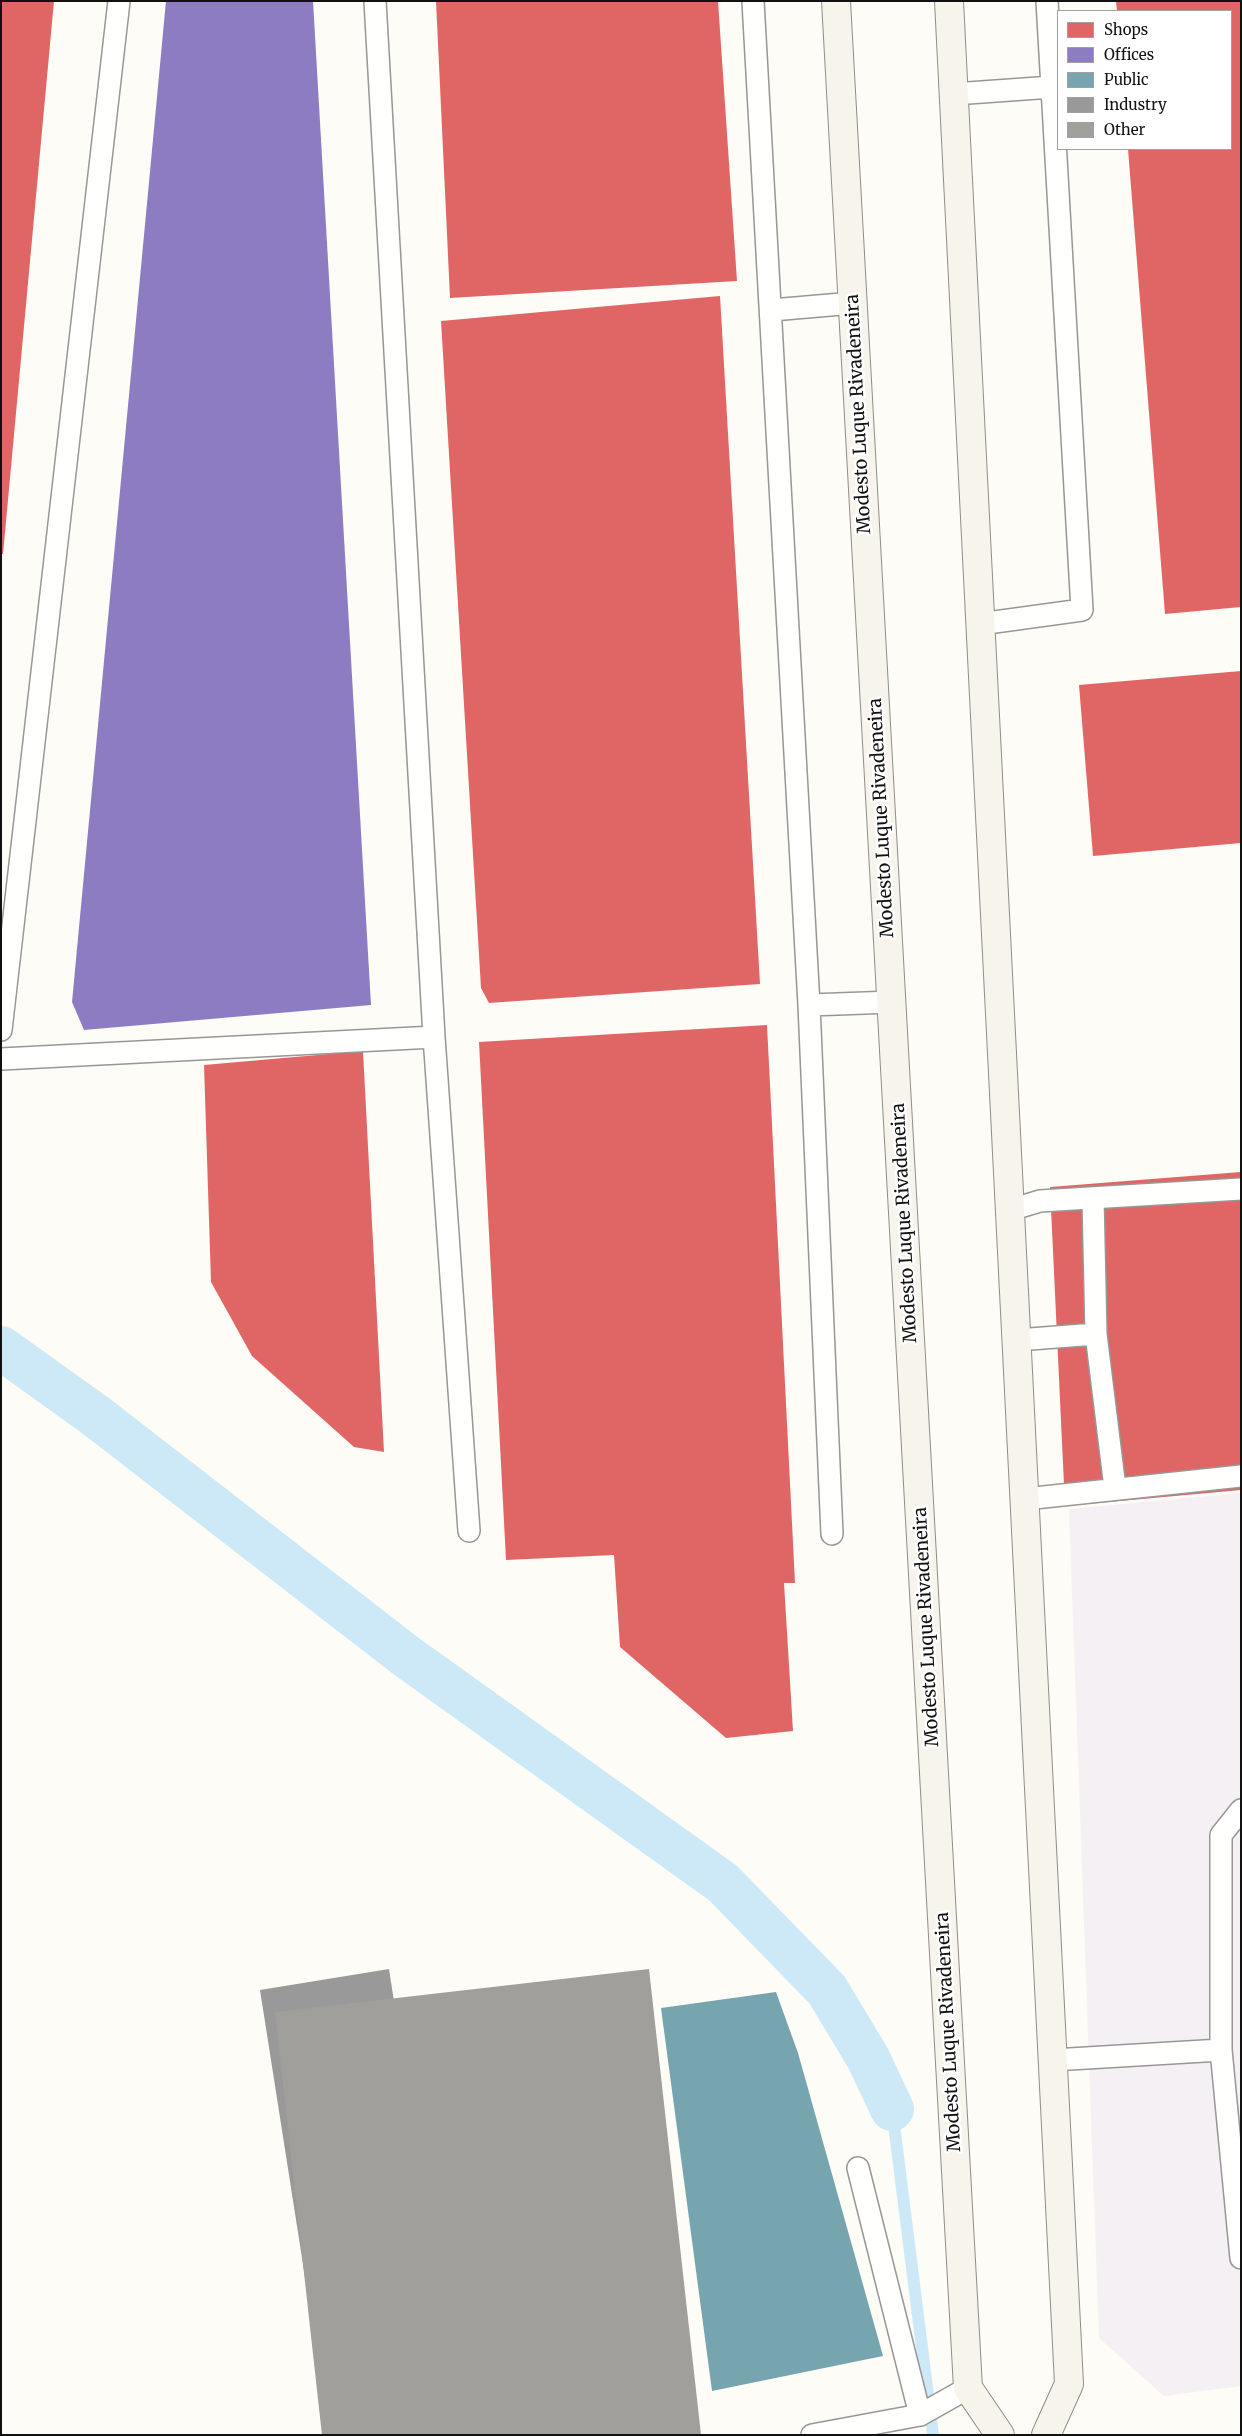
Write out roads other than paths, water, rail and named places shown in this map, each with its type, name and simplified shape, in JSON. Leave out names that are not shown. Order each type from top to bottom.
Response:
[{"type":"street","name":"Modesto Luque Rivadeneira","points":[[836,1],[893,1002],[968,2388]]},
{"type":"street","points":[[949,1],[1070,2384],[1046,2435]]},
{"type":"street","points":[[968,2388],[1000,2435]]},
{"type":"lane","points":[[1,1030],[119,1]]},
{"type":"lane","points":[[375,1],[434,1037],[469,1531]]},
{"type":"lane","points":[[753,1],[772,310],[809,1006],[832,1534]]},
{"type":"lane","points":[[980,624],[1082,610],[1047,1]]},
{"type":"lane","points":[[954,94],[1052,86]]},
{"type":"lane","points":[[772,310],[853,303]]},
{"type":"lane","points":[[809,1006],[893,1002]]},
{"type":"lane","points":[[1,1059],[434,1037]]},
{"type":"lane","points":[[1010,1210],[1040,1200],[1241,1189]]},
{"type":"lane","points":[[1093,1198],[1096,1334],[1115,1488]]},
{"type":"lane","points":[[1017,1340],[1096,1334]]},
{"type":"lane","points":[[1025,1498],[1241,1476]]},
{"type":"lane","points":[[1241,1810],[1221,1835],[1221,2050],[1241,2258]]},
{"type":"lane","points":[[1053,2060],[1221,2050]]},
{"type":"lane","points":[[858,2168],[920,2415]]},
{"type":"lane","points":[[812,2435],[920,2415],[968,2388]]},
{"type":"waterway","points":[[1,1348],[96,1416],[406,1656],[723,1883],[827,1990],[868,2058],[892,2109]]},
{"type":"waterway","points":[[892,2109],[933,2435]]}]
